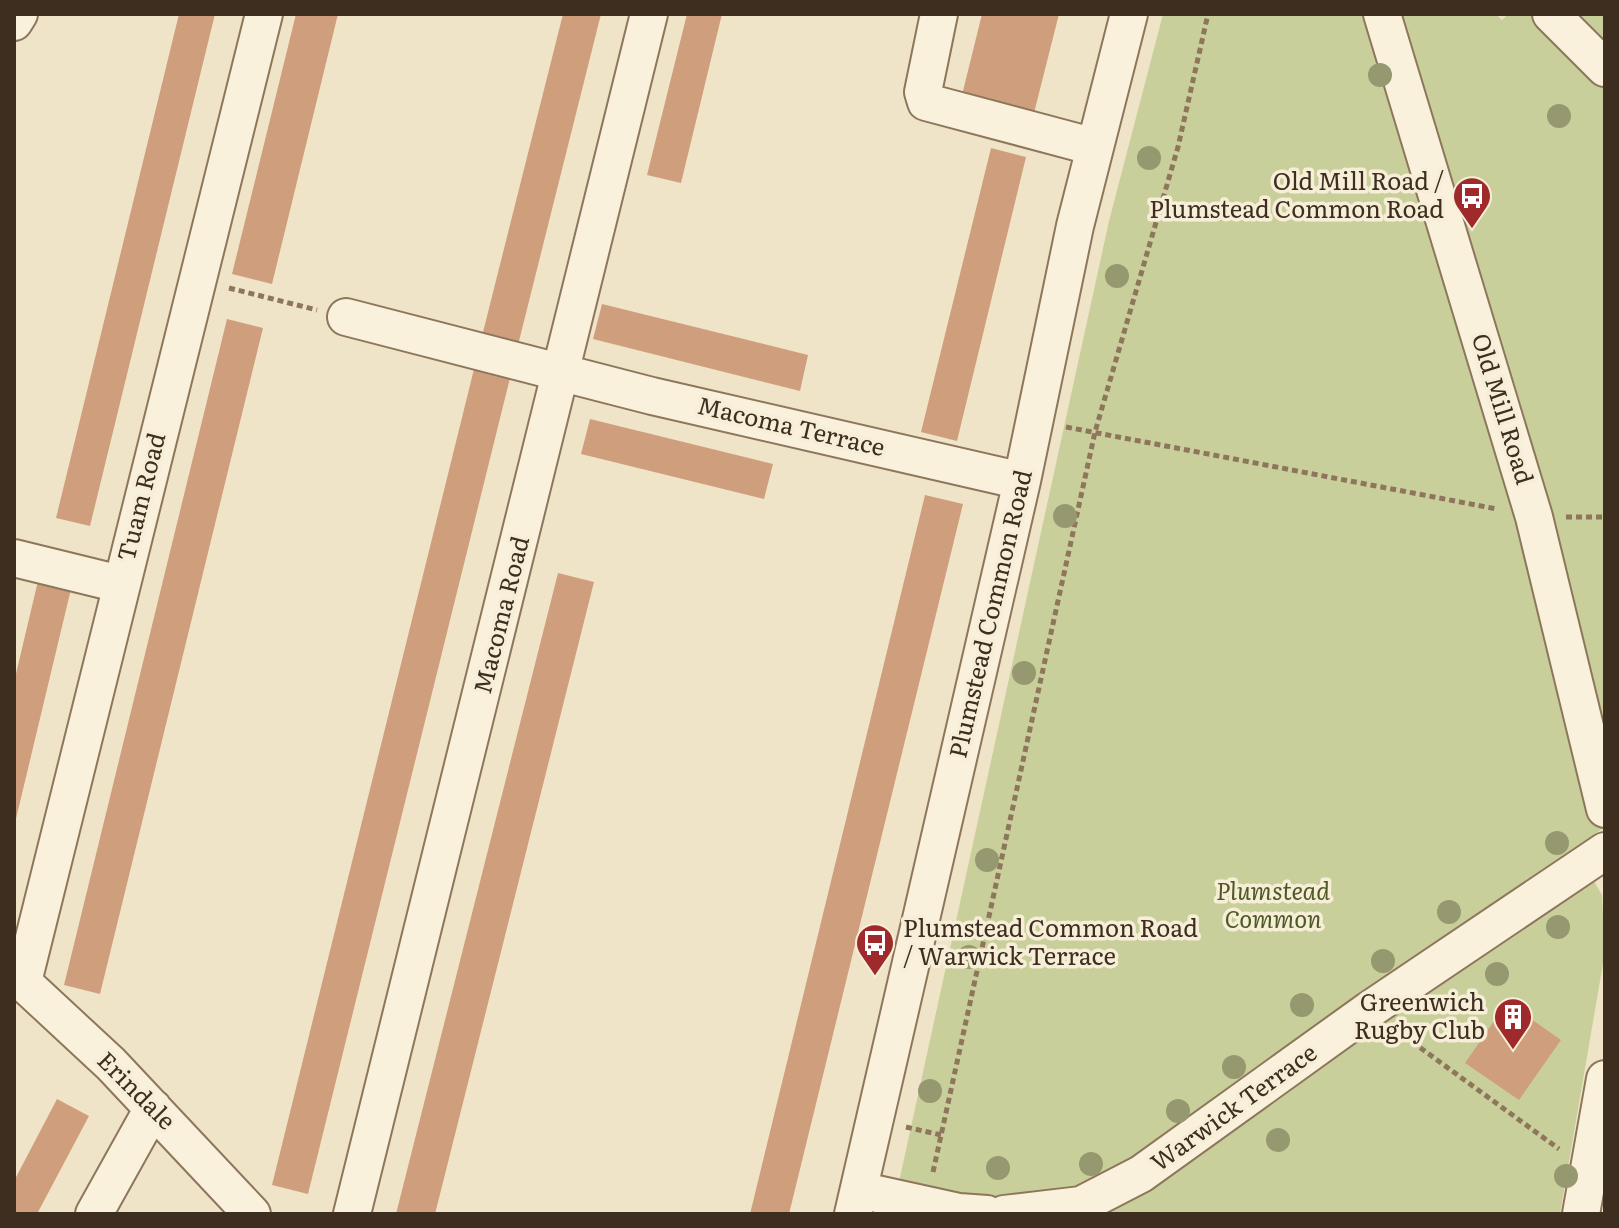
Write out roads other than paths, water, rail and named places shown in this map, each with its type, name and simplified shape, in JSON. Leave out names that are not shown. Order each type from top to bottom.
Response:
[{"type":"street","points":[[14,22],[19,14]]},
{"type":"street","name":"Tuam Road","points":[[18,978],[264,14]]},
{"type":"street","name":"Macoma Road","points":[[352,1214],[649,14]]},
{"type":"street","points":[[939,14],[923,92],[926,102],[1095,147]]},
{"type":"street","name":"Plumstead Common Road","points":[[856,1202],[1022,481],[1095,147],[1129,14]]},
{"type":"street","name":"Old Mill Road","points":[[1382,14],[1534,517],[1605,809]]},
{"type":"street","points":[[1551,14],[1605,68]]},
{"type":"street","name":"Macoma Terrace","points":[[346,317],[562,373],[1022,481]]},
{"type":"street","points":[[14,558],[120,584]]},
{"type":"street","name":"Warwick Terrace","points":[[1004,1214],[1081,1205],[1141,1174],[1369,1010],[1605,851]]},
{"type":"street","name":"Erindale","points":[[18,978],[153,1108],[252,1214]]},
{"type":"street","points":[[1581,1214],[1605,1079]]},
{"type":"street","points":[[94,1214],[153,1108]]},
{"type":"street","points":[[856,1202],[987,1214]]},
{"type":"place","name":"Old Mill Road / Plumstead Common Road","points":[[1472,230]]},
{"type":"place","name":"Plumstead Common Road / Warwick Terrace","points":[[875,977]]},
{"type":"place","name":"Greenwich Rugby Club","points":[[1513,1051]]},
{"type":"park label","name":"Plumstead Common","points":[[1273,906]]}]
